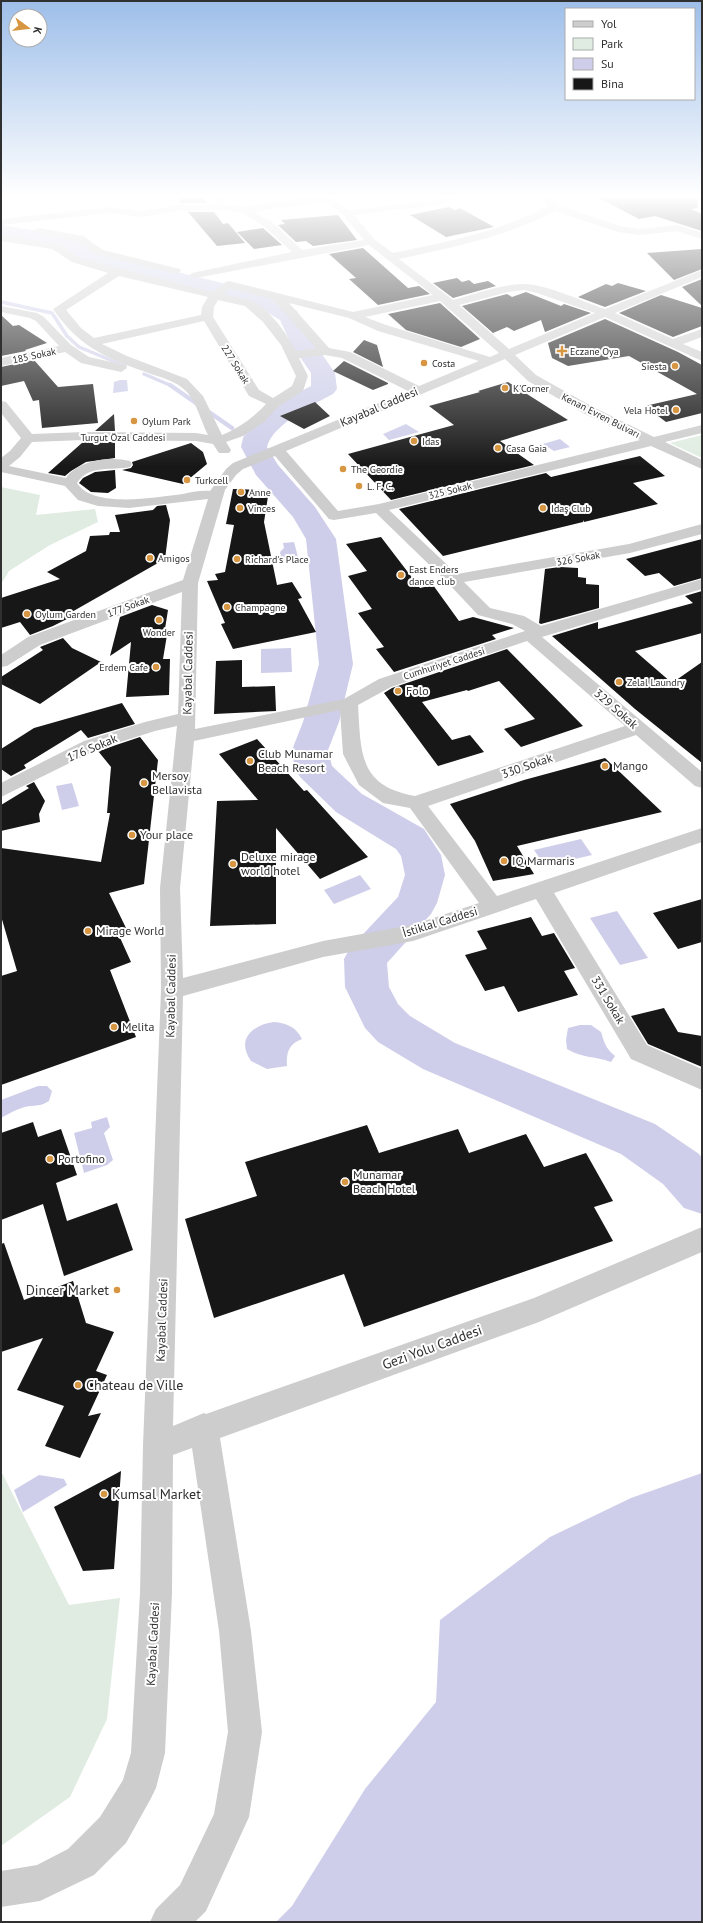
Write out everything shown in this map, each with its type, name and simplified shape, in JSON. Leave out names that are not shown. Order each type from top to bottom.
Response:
[{"type":"street","points":[[46,306],[60,309],[93,288]]},
{"type":"street","points":[[183,288],[249,304],[264,314],[278,330],[302,376],[298,388],[274,403],[259,419],[238,433],[217,441]]},
{"type":"street","points":[[90,343],[207,317],[207,307],[214,295],[225,288]]},
{"type":"street","points":[[244,288],[353,316],[382,328],[490,361]]},
{"type":"street","name":"Kenan Evren Bulvarı","points":[[430,288],[486,334],[532,378],[588,410],[702,466]]},
{"type":"street","points":[[353,316],[518,288]]},
{"type":"street","points":[[528,288],[540,290],[605,313],[702,356]]},
{"type":"street","name":"Kayabal Caddesi","points":[[1,1889],[40,1883],[81,1862],[113,1830],[138,1788],[148,1753],[156,1593],[158,1446],[172,990],[170,888],[187,727],[190,583],[218,490],[231,472],[242,465],[666,288]]},
{"type":"street","points":[[277,297],[304,324],[325,351]]},
{"type":"street","points":[[60,309],[67,321],[90,343],[123,360],[184,383],[198,399],[217,441],[242,465]]},
{"type":"street","points":[[3,311],[32,315],[40,320],[67,348],[85,360],[166,375]]},
{"type":"street","name":"227 Sokak","points":[[207,317],[254,393],[274,403]]},
{"type":"street","points":[[673,343],[702,333]]},
{"type":"street","points":[[486,334],[507,335]]},
{"type":"street","points":[[521,336],[546,338]]},
{"type":"street","name":"185 Sokak","points":[[1,362],[67,348]]},
{"type":"street","points":[[292,355],[325,351],[346,355],[418,391]]},
{"type":"street","points":[[1,405],[28,438],[15,454],[1,465]]},
{"type":"street","name":"325 Sokak","points":[[277,450],[334,516],[379,508],[702,428]]},
{"type":"street","name":"Turgut Özal Caddesi","points":[[28,438],[84,436],[196,437],[217,441]]},
{"type":"street","points":[[70,483],[75,475],[90,467],[125,464]]},
{"type":"street","points":[[1,468],[70,483],[74,490],[84,498],[118,503],[208,495]]},
{"type":"street","name":"329 Sokak","points":[[379,508],[453,579],[484,612],[518,620],[535,633],[638,728],[702,782]]},
{"type":"street","name":"326 Sokak","points":[[453,579],[630,548],[702,529]]},
{"type":"street","name":"177 Sokak","points":[[1,662],[34,641],[190,583]]},
{"type":"street","name":"Cumhuriyet Caddesi","points":[[187,727],[293,714],[349,703],[384,683],[535,633],[702,584]]},
{"type":"street","points":[[349,703],[352,754],[366,781],[390,798],[416,803],[493,906]]},
{"type":"street","name":"176 Sokak","points":[[1,791],[91,745],[150,726],[187,727]]},
{"type":"street","name":"330 Sokak","points":[[416,803],[638,728]]},
{"type":"street","name":"İstiklal Caddesi","points":[[172,990],[323,949],[413,933],[702,835]]},
{"type":"street","name":"331 Sokak","points":[[541,890],[639,1052],[702,1080]]},
{"type":"street","name":"Gezi Yolu Caddesi","points":[[158,1446],[204,1428],[540,1309],[702,1239]]},
{"type":"street","points":[[169,1922],[193,1898],[231,1817],[245,1732],[235,1631],[204,1428]]},
{"type":"green space","points":[[702,435],[702,458],[670,443]]},
{"type":"green space","points":[[1,487],[40,495],[36,515],[95,509],[98,522],[50,545],[9,571],[1,584]]},
{"type":"green space","points":[[1,1471],[69,1605],[120,1598],[107,1719],[70,1797],[1,1846]]},
{"type":"water","points":[[127,380],[128,391],[113,393],[114,382]]},
{"type":"water","points":[[406,424],[419,432],[389,440],[383,434]]},
{"type":"water","points":[[560,439],[570,447],[554,451],[543,444]]},
{"type":"water","points":[[294,542],[298,557],[281,558],[280,552],[284,548],[283,543]]},
{"type":"water","points":[[291,648],[292,672],[261,673],[261,649]]},
{"type":"water","points":[[72,783],[79,806],[62,810],[56,786]]},
{"type":"water","points":[[581,839],[592,855],[545,866],[534,850]]},
{"type":"water","points":[[360,875],[371,889],[334,904],[324,890]]},
{"type":"water","points":[[617,911],[648,958],[620,965],[590,918]]},
{"type":"water","points":[[274,1022],[291,1026],[297,1031],[302,1039],[294,1043],[289,1049],[287,1066],[267,1069],[251,1061],[245,1046],[249,1034],[253,1030],[259,1026]]},
{"type":"water","points":[[580,1025],[591,1025],[601,1032],[607,1048],[615,1056],[611,1062],[578,1054],[567,1049],[566,1040],[568,1028]]},
{"type":"water","points":[[38,1086],[47,1086],[52,1091],[49,1101],[42,1105],[19,1109],[1,1118],[1,1100]]},
{"type":"water","points":[[107,1117],[110,1127],[104,1133],[113,1160],[107,1165],[84,1173],[74,1133],[92,1128],[91,1122]]},
{"type":"water","points":[[702,1473],[702,1922],[276,1922],[292,1906],[365,1789],[436,1702],[440,1620],[550,1537],[631,1498]]},
{"type":"water","points":[[39,1475],[64,1479],[67,1485],[23,1512],[14,1490]]},
{"type":"building","points":[[359,288],[421,288],[430,294],[378,305]]},
{"type":"building","points":[[439,288],[490,288],[453,298]]},
{"type":"building","points":[[598,288],[635,288],[646,291],[605,307],[578,297]]},
{"type":"building","points":[[683,288],[702,288],[702,306]]},
{"type":"building","points":[[526,292],[561,306],[564,304],[591,313],[545,332],[541,320],[514,331],[507,327],[493,333],[462,306],[507,294],[512,297]]},
{"type":"building","points":[[661,295],[702,308],[702,326],[673,337],[619,313]]},
{"type":"building","points":[[440,303],[480,339],[461,347],[406,330],[388,314]]},
{"type":"building","points":[[1,315],[13,326],[19,325],[47,343],[25,350],[26,351],[1,356]]},
{"type":"building","points":[[605,319],[678,352],[702,365],[702,413],[666,422],[645,406],[697,394],[629,356],[568,366],[552,358],[548,343]]},
{"type":"building","points":[[364,340],[377,345],[383,367],[353,352]]},
{"type":"building","points":[[34,360],[58,387],[93,384],[98,423],[42,428],[39,400],[33,401],[24,381],[1,386],[1,367]]},
{"type":"building","points":[[344,361],[388,384],[373,390],[333,371]]},
{"type":"building","points":[[508,382],[568,420],[500,441],[534,465],[391,500],[348,454],[454,425],[429,406],[480,392],[478,391]]},
{"type":"building","points":[[315,402],[330,416],[304,429],[280,416]]},
{"type":"building","points":[[114,414],[115,431],[95,431]]},
{"type":"building","points":[[83,442],[115,442],[115,458],[86,462],[65,476],[48,473]]},
{"type":"building","points":[[191,443],[203,452],[207,464],[183,484],[122,470],[131,468],[133,465],[132,462]]},
{"type":"building","points":[[640,456],[665,476],[633,483],[658,504],[584,522],[583,520],[583,522],[443,556],[399,509],[546,473],[551,477]]},
{"type":"building","points":[[115,470],[116,488],[108,493],[91,492],[79,483],[83,478],[95,472]]},
{"type":"building","points":[[233,489],[269,490],[264,522],[277,585],[292,582],[302,598],[298,599],[316,632],[233,649],[221,624],[225,623],[207,581],[218,580],[215,574],[225,572],[234,525],[226,524]]},
{"type":"building","points":[[166,505],[170,520],[165,559],[70,613],[71,617],[53,626],[30,635],[20,622],[1,628],[1,598],[60,579],[47,572],[86,551],[90,536],[109,535],[110,532],[120,532],[115,515],[153,510],[157,506]]},
{"type":"building","points":[[381,537],[420,588],[433,585],[459,621],[473,617],[514,628],[492,635],[496,639],[394,672],[376,649],[384,647],[358,613],[372,609],[348,576],[367,571],[346,544]]},
{"type":"building","points":[[702,539],[702,578],[674,586],[659,573],[645,576],[626,559]]},
{"type":"building","points":[[560,567],[578,568],[578,577],[586,578],[586,584],[599,585],[599,608],[541,624],[539,623],[545,569]]},
{"type":"building","points":[[702,591],[702,633],[635,651],[672,683],[702,662],[702,763],[635,709],[552,636],[598,622],[598,629],[693,603],[685,596]]},
{"type":"building","points":[[152,605],[168,610],[164,635],[167,635],[163,659],[170,659],[169,695],[126,697],[131,642],[110,656],[120,617]]},
{"type":"building","points":[[63,638],[72,648],[101,662],[40,704],[1,684],[1,677],[43,650],[40,647]]},
{"type":"building","points":[[507,649],[583,726],[521,747],[504,729],[535,719],[499,681],[468,691],[467,690],[422,702],[452,740],[470,735],[484,752],[438,766],[384,693],[392,688]]},
{"type":"building","points":[[242,660],[242,687],[275,686],[276,711],[214,714],[216,661]]},
{"type":"building","points":[[122,703],[135,724],[88,738],[81,730],[24,765],[26,768],[11,776],[1,769],[1,749],[34,728]]},
{"type":"building","points":[[140,737],[158,760],[144,884],[109,893],[126,928],[117,931],[131,962],[110,970],[136,1037],[1,1085],[1,976],[17,971],[1,916],[1,848],[101,862],[110,813],[107,813],[111,767],[98,751]]},
{"type":"building","points":[[257,739],[304,791],[307,790],[368,857],[320,879],[276,828],[276,924],[210,926],[217,801],[258,800],[219,754]]},
{"type":"building","points":[[605,758],[662,812],[517,846],[534,874],[493,881],[475,841],[450,804],[524,780]]},
{"type":"building","points":[[34,782],[45,801],[39,814],[40,822],[1,831],[1,805],[29,788],[26,786]]},
{"type":"building","points":[[702,899],[702,942],[678,949],[653,913]]},
{"type":"building","points":[[531,917],[542,936],[554,933],[575,968],[564,971],[578,995],[518,1012],[504,986],[485,991],[465,955],[487,949],[477,931]]},
{"type":"building","points":[[664,1008],[678,1032],[702,1036],[702,1067],[648,1044],[631,1016]]},
{"type":"building","points":[[33,1122],[38,1137],[61,1129],[77,1175],[56,1183],[67,1221],[117,1203],[133,1250],[64,1276],[43,1204],[1,1220],[1,1133]]},
{"type":"building","points":[[367,1125],[379,1153],[458,1129],[469,1153],[526,1134],[544,1167],[586,1153],[613,1201],[594,1207],[613,1241],[364,1327],[344,1274],[214,1318],[185,1219],[257,1196],[245,1162]]},
{"type":"building","points":[[4,1243],[24,1300],[73,1281],[86,1323],[114,1332],[96,1371],[107,1375],[88,1416],[101,1413],[80,1458],[45,1446],[64,1406],[17,1390],[43,1338],[1,1352],[1,1244]]},
{"type":"building","points":[[121,1471],[114,1569],[83,1571],[54,1507]]},
{"type":"waterway","points":[[213,288],[259,299],[289,316],[303,344],[323,373],[324,389],[289,407],[256,438],[254,447],[266,469],[305,513],[321,539],[336,664],[321,722],[310,750],[314,770],[349,803],[410,839],[421,855],[425,875],[416,903],[365,959],[367,987],[381,1016],[394,1029],[439,1056],[638,1139],[681,1169],[702,1192]]},
{"type":"waterway","points":[[1,302],[52,313],[67,336],[79,347],[125,366]]},
{"type":"waterway","points":[[144,374],[171,385]]},
{"type":"waterway","points":[[171,385],[232,428]]},
{"type":"waterway","points":[[246,437],[255,443]]},
{"type":"place","name":"Eczane Oya","points":[[562,351]]},
{"type":"place","name":"Costa","points":[[424,363]]},
{"type":"place","name":"Siesta","points":[[675,366]]},
{"type":"place","name":"K'Corner","points":[[505,388]]},
{"type":"place","name":"Vela Hotel","points":[[676,410]]},
{"type":"place","name":"Oylum Park","points":[[134,421]]},
{"type":"place","name":"Idas","points":[[414,441]]},
{"type":"place","name":"Casa Gaia","points":[[498,448]]},
{"type":"place","name":"The Geordie","points":[[343,469]]},
{"type":"place","name":"Turkcell","points":[[187,480]]},
{"type":"place","name":"L. F. C.","points":[[359,486]]},
{"type":"place","name":"Anne","points":[[241,492]]},
{"type":"place","name":"Vinces","points":[[240,508]]},
{"type":"place","name":"Idaş Club","points":[[543,508]]},
{"type":"place","name":"Amigos","points":[[150,558]]},
{"type":"place","name":"Richard's Place","points":[[237,559]]},
{"type":"place","name":"East Enders dance club","points":[[401,575]]},
{"type":"place","name":"Champagne","points":[[227,607]]},
{"type":"place","name":"Oylum Garden","points":[[27,614]]},
{"type":"place","name":"Wonder","points":[[159,620]]},
{"type":"place","name":"Erdem Cafe","points":[[156,667]]},
{"type":"place","name":"Zelal Laundry","points":[[619,682]]},
{"type":"place","name":"Folo","points":[[398,691]]},
{"type":"place","name":"Club Munamar Beach Resort","points":[[250,761]]},
{"type":"place","name":"Mango","points":[[605,766]]},
{"type":"place","name":"Mersoy Bellavista","points":[[144,783]]},
{"type":"place","name":"Your place","points":[[132,835]]},
{"type":"place","name":"IQ Marmaris","points":[[504,861]]},
{"type":"place","name":"Deluxe mirage world hotel","points":[[233,864]]},
{"type":"place","name":"Mirage World","points":[[88,931]]},
{"type":"place","name":"Melita","points":[[114,1027]]},
{"type":"place","name":"Portofino","points":[[50,1159]]},
{"type":"place","name":"Munamar Beach Hotel","points":[[345,1182]]},
{"type":"place","name":"Dincer Market","points":[[117,1290]]},
{"type":"place","name":"Chateau de Ville","points":[[78,1385]]},
{"type":"place","name":"Kumsal Market","points":[[104,1494]]}]
